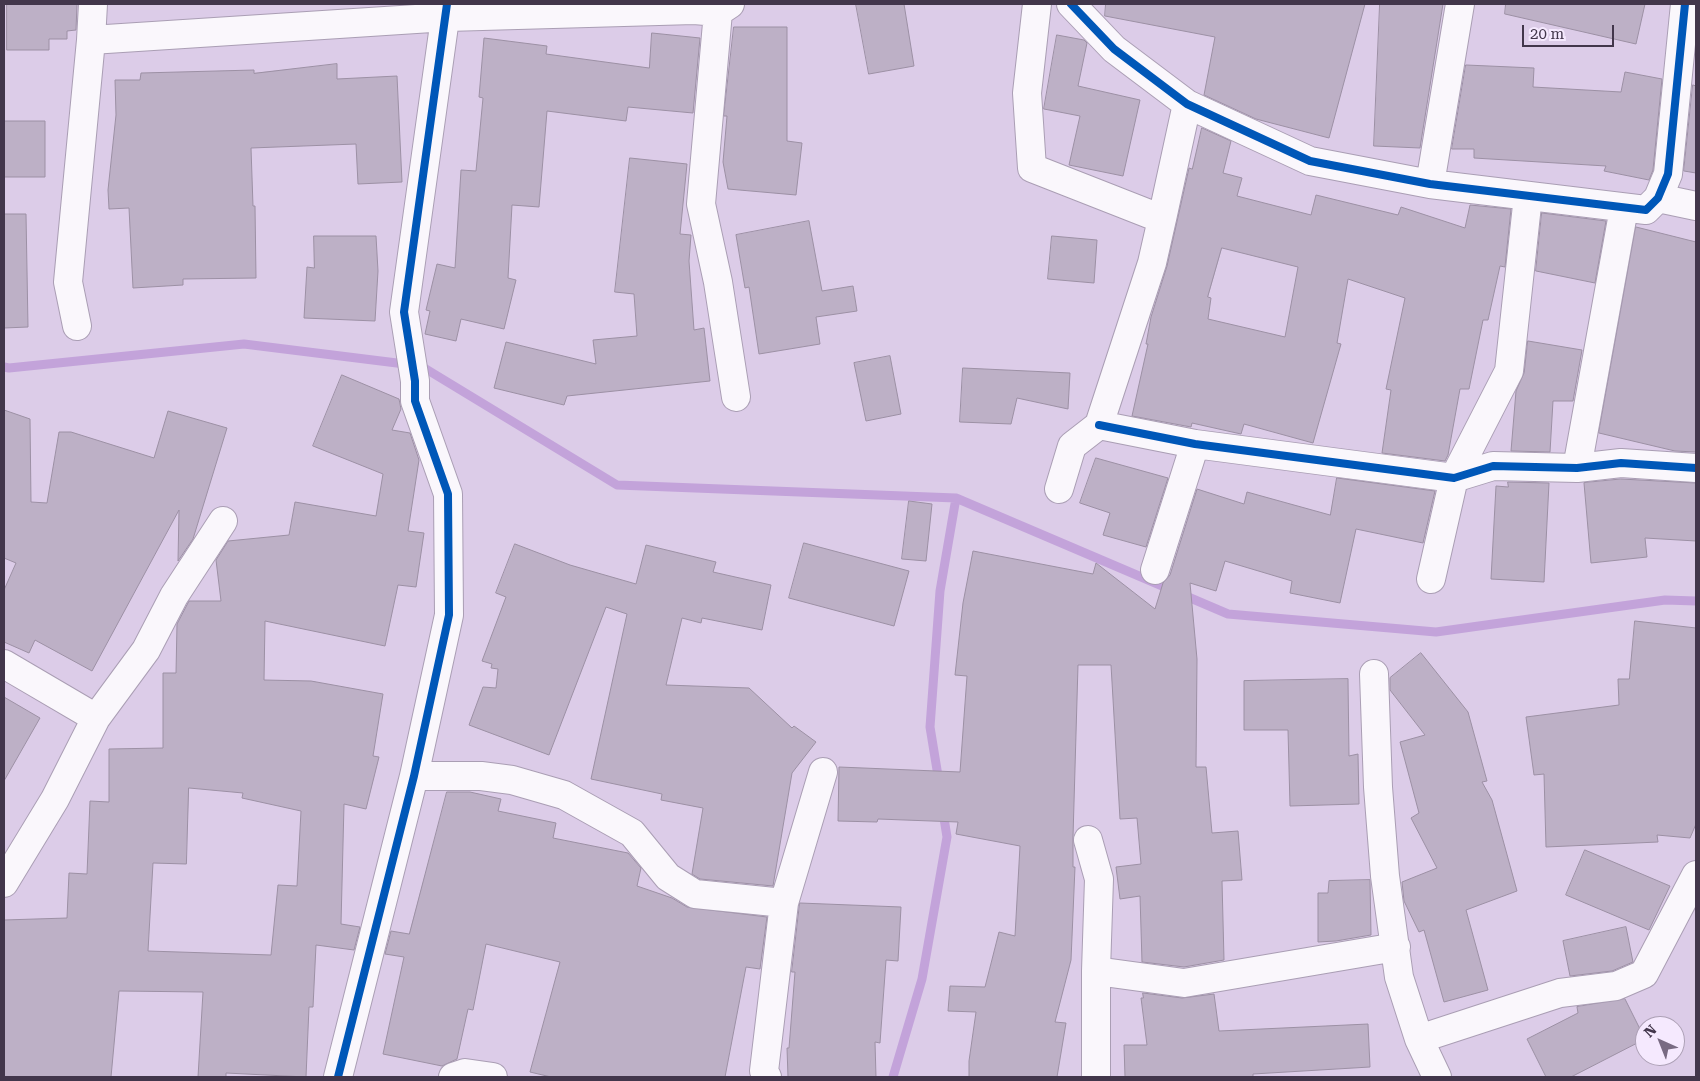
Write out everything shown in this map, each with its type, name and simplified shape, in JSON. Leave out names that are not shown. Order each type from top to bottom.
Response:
[{"type":"street","points":[[77,326],[68,282],[91,40],[92,4]]},
{"type":"street","points":[[1038,4],[1027,93],[1032,168],[1162,219]]},
{"type":"street","points":[[1072,4],[1114,49],[1187,104],[1310,161],[1430,184],[1646,210],[1658,198],[1668,174],[1685,4]]},
{"type":"street","points":[[1430,184],[1460,4]]},
{"type":"street","points":[[91,40],[447,10],[694,10],[724,8],[701,204],[718,282],[736,397]]},
{"type":"street","points":[[338,1077],[414,776],[449,615],[448,494],[415,401],[415,381],[404,312],[447,10]]},
{"type":"street","points":[[1059,489],[1072,446],[1099,424],[1152,262],[1187,104]]},
{"type":"street","points":[[1432,579],[1454,478],[1509,371],[1528,196]]},
{"type":"street","points":[[1658,198],[1696,206]]},
{"type":"street","points":[[1577,468],[1624,208]]},
{"type":"street","points":[[1099,424],[1195,444],[1454,478],[1493,466],[1577,468],[1621,463],[1696,468]]},
{"type":"street","points":[[1155,570],[1195,444]]},
{"type":"street","points":[[4,883],[55,799],[96,718],[146,650],[174,596],[223,521]]},
{"type":"street","points":[[4,664],[96,718]]},
{"type":"street","points":[[1374,674],[1378,787],[1385,876],[1399,978],[1419,1038],[1437,1077]]},
{"type":"street","points":[[767,1077],[764,1071],[784,903],[823,772]]},
{"type":"street","points":[[414,776],[481,776],[512,780],[564,794],[632,833],[668,877],[695,894],[784,903]]},
{"type":"street","points":[[1088,840],[1100,880],[1096,971],[1096,1077]]},
{"type":"street","points":[[1419,1038],[1560,993],[1616,986],[1644,974],[1696,875]]},
{"type":"street","points":[[1096,971],[1184,983],[1396,947]]},
{"type":"street","points":[[452,1077],[465,1073],[493,1077]]},
{"type":"building","points":[[7,4],[77,4],[76,30],[67,31],[67,39],[49,39],[49,50],[7,50]]},
{"type":"building","points":[[856,4],[904,4],[914,66],[869,74]]},
{"type":"building","points":[[1106,4],[1365,4],[1329,138],[1256,119],[1204,95],[1215,37],[1105,16]]},
{"type":"building","points":[[1380,4],[1443,4],[1420,148],[1374,146]]},
{"type":"building","points":[[1506,4],[1645,4],[1636,44],[1505,14]]},
{"type":"building","points":[[734,27],[787,27],[787,141],[802,143],[796,195],[728,189],[723,162],[727,116],[724,116]]},
{"type":"building","points":[[652,33],[700,38],[693,113],[628,107],[626,121],[547,111],[539,207],[512,205],[508,278],[516,280],[504,329],[461,319],[456,341],[425,334],[430,311],[426,310],[437,264],[455,268],[461,170],[476,171],[483,98],[479,97],[484,38],[547,46],[546,54],[649,68]]},
{"type":"building","points":[[1057,35],[1084,40],[1087,43],[1078,86],[1140,100],[1123,176],[1069,165],[1080,116],[1044,109]]},
{"type":"building","points":[[337,64],[337,79],[397,76],[402,182],[358,184],[356,144],[251,148],[253,206],[255,206],[256,278],[183,279],[183,285],[133,288],[129,208],[109,209],[108,190],[116,115],[115,80],[140,80],[141,73],[254,70],[254,73]]},
{"type":"building","points":[[1466,65],[1534,68],[1533,87],[1621,92],[1625,72],[1662,79],[1653,170],[1649,180],[1604,171],[1606,166],[1474,158],[1474,149],[1452,149]]},
{"type":"building","points":[[1693,85],[1696,86],[1696,173],[1684,171]]},
{"type":"building","points":[[4,121],[45,121],[45,177],[4,177]]},
{"type":"building","points":[[1202,128],[1231,141],[1223,173],[1242,178],[1237,196],[1311,215],[1316,195],[1398,215],[1401,207],[1465,228],[1470,205],[1511,209],[1505,267],[1500,266],[1488,320],[1483,320],[1469,389],[1460,389],[1448,455],[1445,461],[1382,453],[1391,390],[1386,389],[1405,298],[1348,279],[1337,343],[1341,344],[1313,443],[1244,424],[1241,434],[1192,423],[1191,427],[1132,416],[1148,344],[1146,344],[1151,317],[1167,266],[1189,168],[1192,169]],"holes":[[[1222,248],[1298,267],[1285,337],[1208,319],[1211,298],[1208,297]]]},
{"type":"building","points":[[630,158],[687,164],[680,234],[691,235],[689,261],[694,330],[704,328],[710,381],[567,396],[564,405],[494,388],[506,342],[596,364],[593,340],[637,336],[634,294],[615,292]]},
{"type":"building","points":[[1542,213],[1606,221],[1595,283],[1536,271]]},
{"type":"building","points":[[4,214],[26,214],[28,327],[4,328]]},
{"type":"building","points":[[809,221],[822,291],[853,286],[857,311],[816,317],[820,344],[759,354],[749,287],[745,288],[736,235]]},
{"type":"building","points":[[1636,227],[1696,242],[1696,452],[1675,451],[1599,433]]},
{"type":"building","points":[[314,236],[376,236],[378,271],[375,321],[304,318],[307,267],[314,268]]},
{"type":"building","points":[[1052,236],[1097,240],[1094,283],[1048,279]]},
{"type":"building","points":[[1528,341],[1582,350],[1573,401],[1553,401],[1550,452],[1511,451],[1516,391],[1524,373]]},
{"type":"building","points":[[890,356],[901,414],[866,421],[854,363]]},
{"type":"building","points":[[963,368],[1070,373],[1068,409],[1017,398],[1011,424],[960,422]]},
{"type":"building","points":[[342,375],[399,399],[401,409],[392,430],[410,433],[419,460],[408,531],[424,533],[416,587],[398,585],[385,646],[265,621],[264,680],[311,681],[383,694],[373,756],[379,757],[366,809],[344,804],[341,924],[360,927],[354,950],[316,945],[313,1007],[309,1007],[306,1077],[226,1073],[226,1077],[198,1077],[203,992],[119,991],[111,1077],[4,1077],[4,920],[67,918],[69,873],[87,874],[90,801],[109,802],[109,749],[163,748],[163,673],[176,673],[177,624],[189,601],[221,601],[216,560],[228,541],[289,535],[295,502],[376,516],[383,474],[313,446]],"holes":[[[189,788],[243,793],[242,798],[301,811],[297,886],[278,885],[271,955],[148,951],[153,863],[186,864]]]},
{"type":"building","points":[[4,410],[30,419],[31,502],[47,503],[59,432],[71,432],[154,458],[168,411],[227,428],[193,539],[178,561],[179,510],[92,671],[35,640],[29,653],[4,642],[4,590],[16,563],[4,558]]},
{"type":"building","points":[[1096,458],[1168,478],[1146,547],[1103,535],[1110,513],[1080,503]]},
{"type":"building","points":[[1337,478],[1435,491],[1423,543],[1356,529],[1340,603],[1290,593],[1292,581],[1225,561],[1216,591],[1190,583],[1197,659],[1196,767],[1206,767],[1212,833],[1238,831],[1242,880],[1222,881],[1224,960],[1184,967],[1142,962],[1140,896],[1120,899],[1116,867],[1141,864],[1137,818],[1120,819],[1111,665],[1078,665],[1073,837],[1073,867],[1075,867],[1071,960],[1055,1022],[1066,1023],[1057,1077],[969,1077],[969,1061],[976,1012],[948,1011],[950,986],[985,987],[999,932],[1015,936],[1020,846],[956,834],[958,822],[878,819],[877,822],[838,821],[839,767],[960,772],[967,676],[955,675],[963,603],[973,551],[1093,574],[1096,563],[1155,609],[1163,583],[1170,575],[1197,489],[1244,504],[1247,492],[1330,515]]},
{"type":"building","points":[[1621,479],[1696,483],[1696,541],[1645,538],[1647,557],[1591,563],[1584,483]]},
{"type":"building","points":[[1508,482],[1549,483],[1544,582],[1491,579],[1496,486],[1508,487]]},
{"type":"building","points":[[909,501],[932,504],[926,561],[902,559]]},
{"type":"building","points":[[804,543],[909,571],[894,626],[789,598]]},
{"type":"building","points":[[515,544],[570,565],[636,584],[646,545],[716,562],[713,572],[771,585],[762,630],[702,618],[701,623],[682,618],[666,685],[749,688],[792,728],[794,726],[816,742],[792,773],[773,886],[700,879],[692,874],[703,808],[661,800],[662,794],[591,779],[627,614],[606,607],[549,755],[469,725],[483,687],[496,688],[498,669],[491,668],[492,664],[482,661],[506,597],[496,593]]},
{"type":"building","points":[[1635,621],[1696,628],[1696,824],[1690,838],[1657,835],[1658,842],[1546,847],[1544,774],[1534,775],[1526,717],[1619,705],[1618,679],[1629,679]]},
{"type":"building","points":[[1421,653],[1468,712],[1487,781],[1482,782],[1492,800],[1517,891],[1466,910],[1488,990],[1444,1002],[1424,930],[1419,932],[1404,901],[1402,882],[1437,868],[1411,818],[1419,813],[1400,742],[1425,735],[1390,690],[1390,678]]},
{"type":"building","points":[[1348,679],[1349,756],[1358,754],[1359,804],[1290,806],[1288,730],[1244,730],[1244,681]]},
{"type":"building","points":[[4,697],[40,718],[4,781]]},
{"type":"building","points":[[447,792],[470,792],[501,799],[498,811],[556,823],[553,838],[628,853],[641,868],[637,886],[672,898],[687,907],[767,917],[760,969],[746,967],[725,1077],[551,1077],[530,1072],[560,962],[486,944],[473,1010],[468,1009],[457,1059],[442,1066],[383,1054],[404,957],[385,954],[391,931],[409,934]]},
{"type":"building","points":[[1585,850],[1670,886],[1649,930],[1566,895]]},
{"type":"building","points":[[1370,880],[1371,935],[1318,942],[1318,893],[1328,893],[1329,881]]},
{"type":"building","points":[[800,903],[901,907],[898,961],[886,960],[880,1043],[875,1042],[876,1077],[788,1077],[787,1048],[789,1048],[795,972],[792,972]]},
{"type":"building","points":[[1626,927],[1633,962],[1612,971],[1570,976],[1563,941]]},
{"type":"building","points":[[1143,993],[1182,998],[1214,994],[1219,1031],[1368,1024],[1370,1067],[1253,1074],[1253,1077],[1125,1077],[1124,1045],[1147,1045],[1141,998],[1143,998]]},
{"type":"building","points":[[1625,999],[1635,1019],[1635,1044],[1571,1077],[1546,1077],[1527,1039],[1578,1013],[1577,1007]]},
{"type":"waterway","points":[[4,367],[244,344],[421,366],[617,485],[956,498],[1228,614],[1436,632],[1665,600],[1696,601]]},
{"type":"waterway","points":[[939,782],[930,727],[940,591],[956,498]]},
{"type":"waterway","points":[[893,1077],[922,979],[947,837],[943,812]]},
{"type":"cycle path","points":[[338,1077],[414,776],[449,615],[448,494],[415,401],[415,381],[404,312],[447,4]]},
{"type":"cycle path","points":[[1071,4],[1114,49],[1187,104],[1310,161],[1430,184],[1646,210],[1658,198],[1668,174],[1685,4]]},
{"type":"cycle path","points":[[1099,425],[1195,444],[1454,478],[1493,466],[1577,468],[1621,463],[1696,468]]}]
